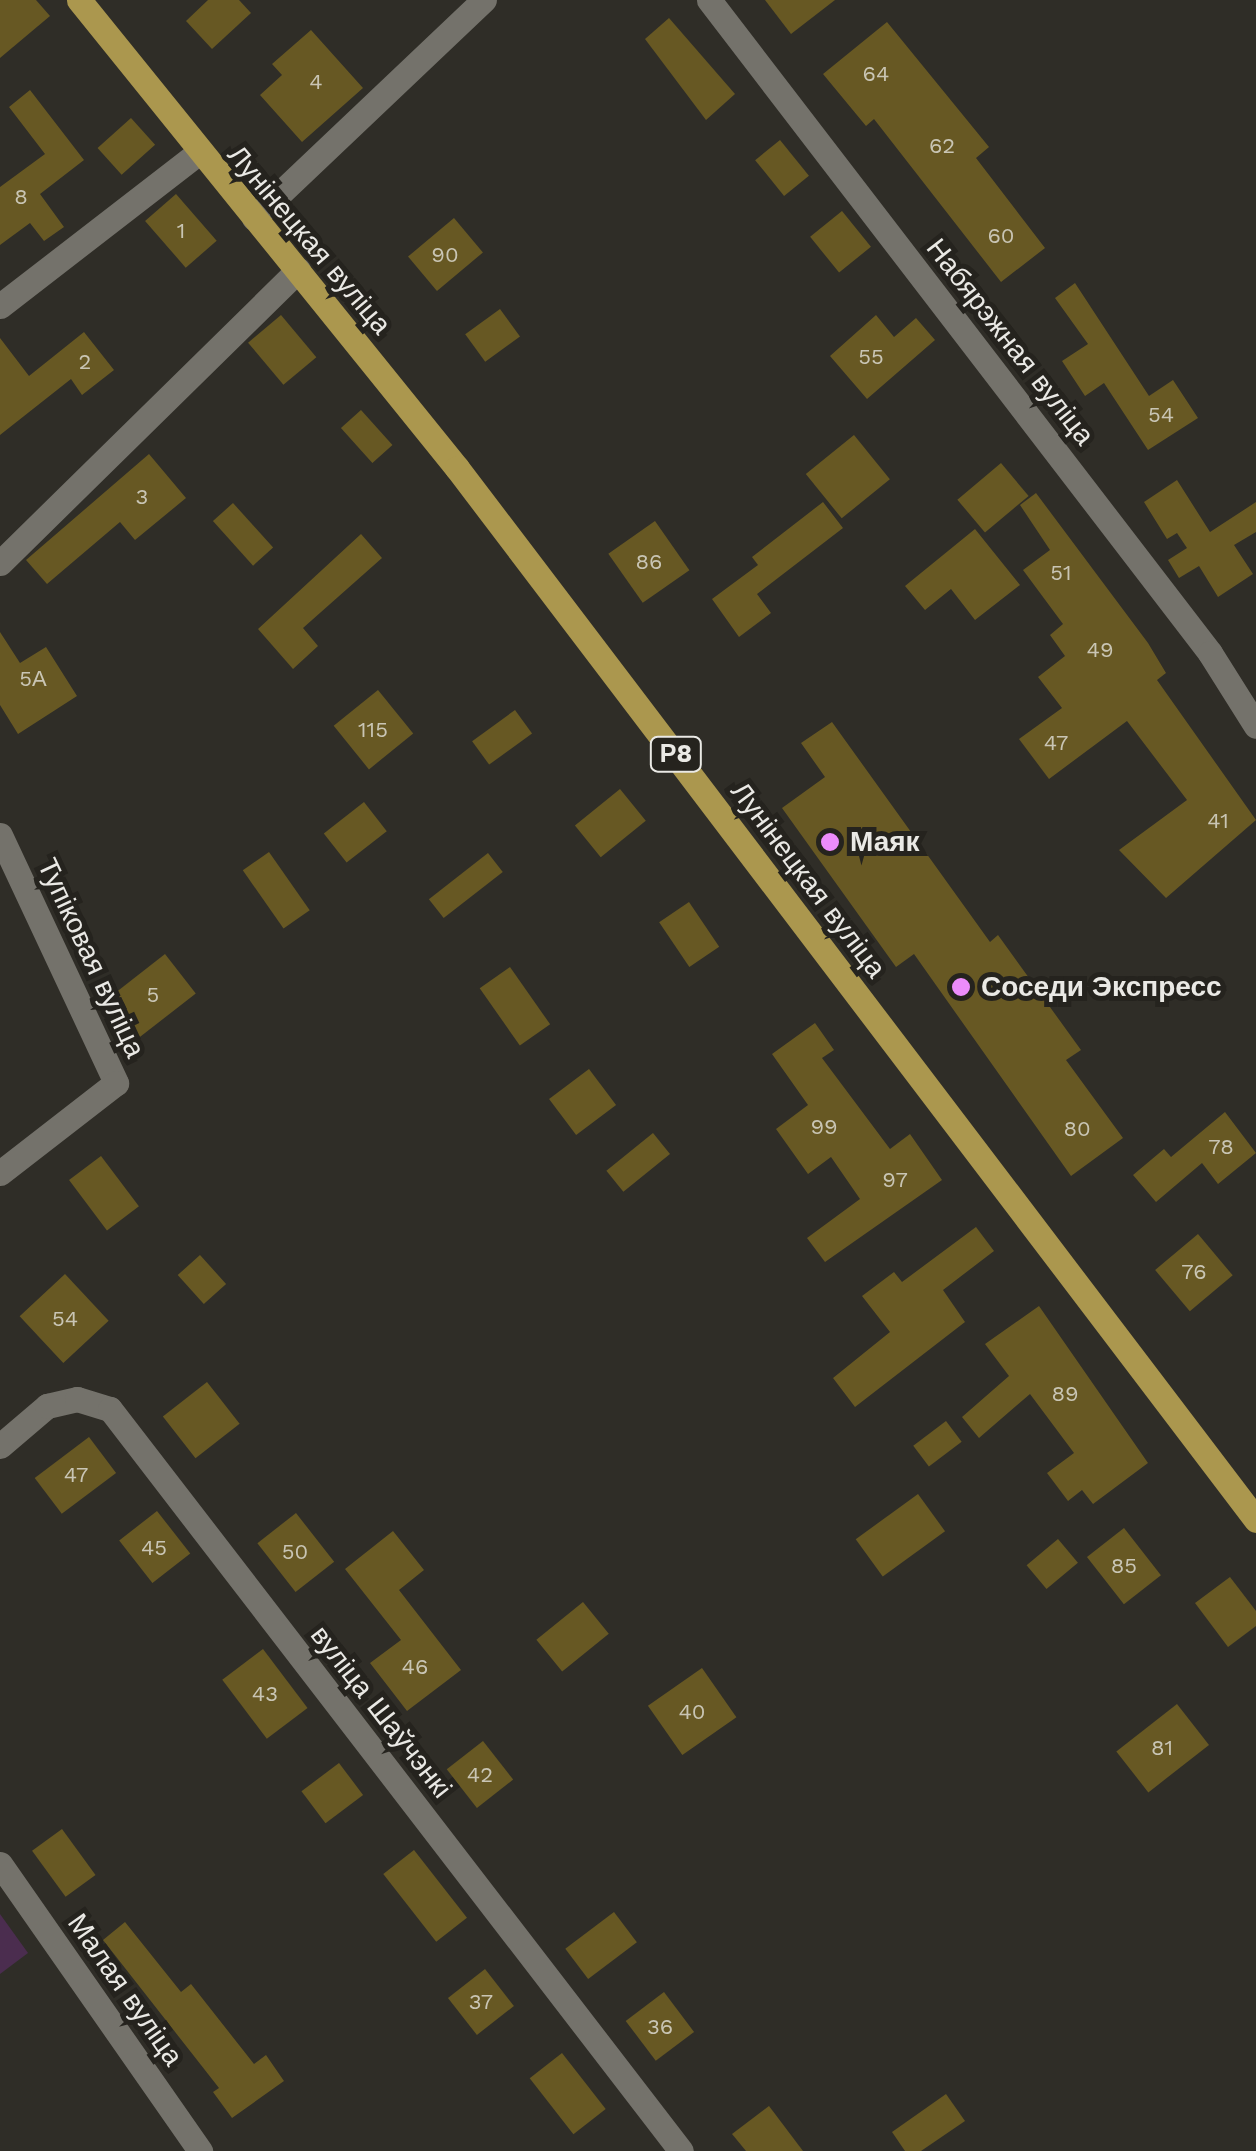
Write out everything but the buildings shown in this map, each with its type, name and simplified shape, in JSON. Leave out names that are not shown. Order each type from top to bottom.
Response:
[{"type":"main road","name":"Лунінецкая вуліца","points":[[79,0],[603,657],[1256,1520]]},
{"type":"street","points":[[254,218],[484,0]]},
{"type":"street","name":"Набярэжная вуліца","points":[[709,0],[1210,653],[1256,726]]},
{"type":"street","points":[[0,306],[198,152]]},
{"type":"street","points":[[0,563],[298,270]]},
{"type":"street","name":"Тупіковая вуліца","points":[[0,835],[116,1083],[0,1173]]},
{"type":"street","name":"вуліца Шаўчэнкі","points":[[0,1446],[47,1406],[77,1399],[110,1409],[681,2151]]},
{"type":"street","name":"Малая вуліца","points":[[0,1864],[200,2151]]},
{"type":"shaded area","points":[[0,1914],[28,1953],[0,1974]]},
{"type":"place","name":"Маяк","points":[[830,842]]},
{"type":"place","name":"Соседи Экспресс","points":[[961,987]]}]
